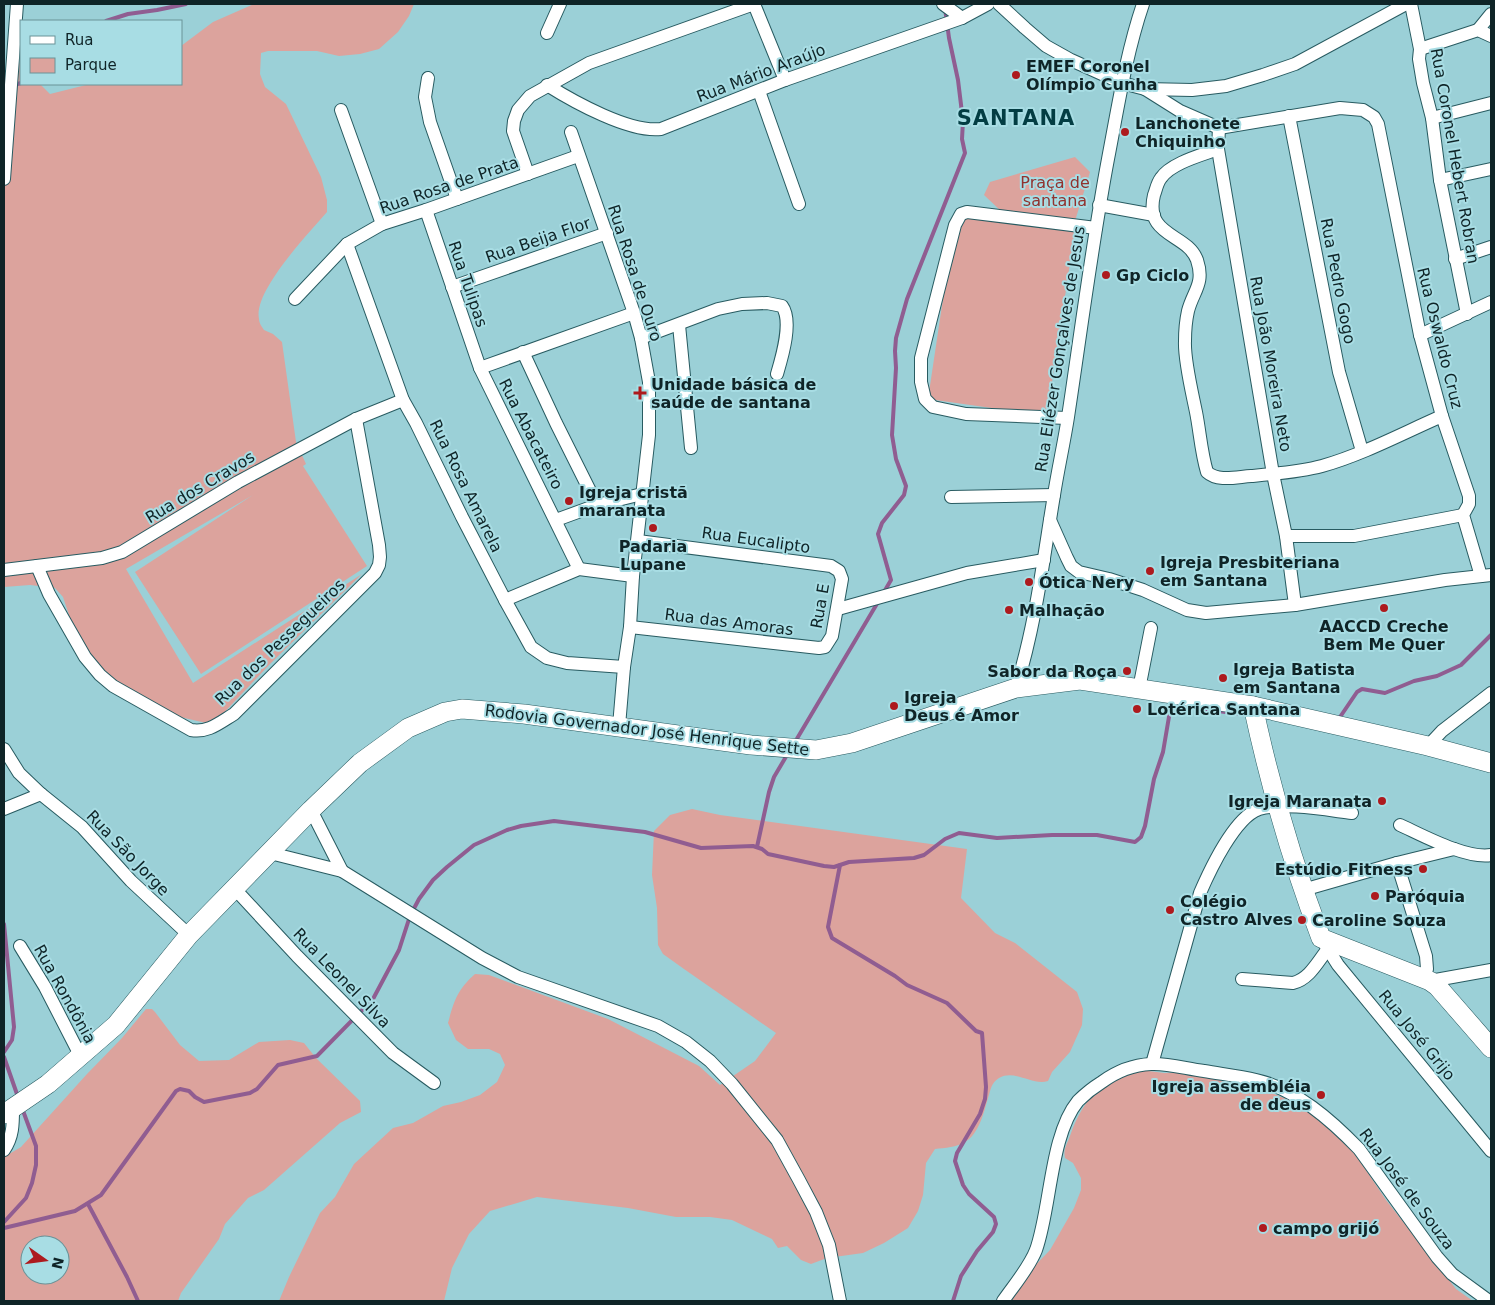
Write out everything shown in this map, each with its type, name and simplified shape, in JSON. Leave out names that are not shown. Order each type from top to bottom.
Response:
[{"type":"main road","name":"Rodovia Governador José Henrique Sette","points":[[8,1111],[48,1084],[116,1025],[189,935],[311,810],[360,763],[408,728],[445,712],[462,709],[480,710],[619,726],[751,745],[816,750],[852,743],[1016,688],[1080,680],[1254,706],[1428,746],[1491,763]]},
{"type":"main road","points":[[1254,706],[1278,807],[1303,890],[1324,944],[1426,979],[1437,986],[1491,1048]]},
{"type":"street","points":[[4,179],[17,4]]},
{"type":"street","points":[[547,33],[560,4]]},
{"type":"street","points":[[528,174],[513,131],[518,110],[530,96],[589,63],[754,4],[785,80]]},
{"type":"street","points":[[943,4],[962,18]]},
{"type":"street","name":"Rua Mário Araújo","points":[[547,85],[603,114],[636,127],[651,130],[661,129],[785,80],[962,18],[988,4]]},
{"type":"street","name":"Rua Eliézer Gonçalves de Jesus","points":[[1016,688],[1035,617],[1096,228],[1122,83],[1136,23],[1143,4]]},
{"type":"street","points":[[1003,5],[1046,46],[1071,60],[1122,83],[1145,89],[1192,90],[1226,86],[1295,64],[1406,4]]},
{"type":"street","name":"Rua Coronel Hebert Robran","points":[[1412,4],[1420,49],[1419,59],[1423,83],[1432,118],[1440,180],[1467,314]]},
{"type":"street","points":[[1420,49],[1478,30],[1491,14]]},
{"type":"street","points":[[1478,30],[1491,36]]},
{"type":"street","points":[[428,78],[425,97],[430,122],[457,199]]},
{"type":"street","points":[[1145,89],[1180,111],[1219,128],[1289,116]]},
{"type":"street","points":[[758,91],[800,204]]},
{"type":"street","points":[[1432,118],[1491,103]]},
{"type":"street","name":"Rua Oswaldo Cruz","points":[[1289,116],[1340,108],[1363,110],[1374,117],[1378,124],[1420,335],[1442,416],[1469,496],[1469,504],[1463,515],[1486,576]]},
{"type":"street","points":[[341,110],[382,224]]},
{"type":"street","name":"Rua Pedro Gogo","points":[[1289,116],[1340,372],[1362,451]]},
{"type":"street","name":"Rua João Moreira Neto","points":[[1219,128],[1218,149],[1273,474],[1286,536],[1295,605]]},
{"type":"street","name":"Rua Rosa de Ouro","points":[[571,132],[634,313],[641,338],[649,382],[649,435],[619,726]]},
{"type":"street","points":[[1218,149],[1188,160],[1162,176],[1154,197],[1154,215],[1158,224],[1169,235],[1187,247],[1197,260],[1200,280],[1189,309],[1184,344],[1207,472],[1217,478],[1273,474],[1321,466],[1362,451],[1442,416]]},
{"type":"street","name":"Rua Rosa de Prata","points":[[295,299],[348,244],[382,224],[578,156]]},
{"type":"street","points":[[1440,180],[1491,169]]},
{"type":"street","points":[[1100,205],[1154,215]]},
{"type":"street","name":"Rua Tulipas","points":[[426,210],[480,368]]},
{"type":"street","points":[[1067,418],[966,414],[933,407],[923,395],[921,358],[955,225],[961,214],[967,212],[1096,228]]},
{"type":"street","name":"Rua Beija Flor","points":[[452,287],[607,233]]},
{"type":"street","name":"Rua Rosa Amarela","points":[[348,244],[403,400],[505,600],[532,647],[547,658],[568,663],[624,667]]},
{"type":"street","points":[[1455,259],[1491,246]]},
{"type":"street","points":[[1420,335],[1491,302]]},
{"type":"street","points":[[641,338],[718,309],[742,304],[767,303],[782,306],[787,316],[786,334],[778,374]]},
{"type":"street","points":[[480,368],[634,313]]},
{"type":"street","points":[[679,325],[691,448]]},
{"type":"street","points":[[523,352],[597,505]]},
{"type":"street","name":"Rua Abacateiro","points":[[480,368],[580,570]]},
{"type":"street","name":"Rua dos Cravos","points":[[4,570],[102,558],[122,552],[238,482],[356,419],[403,400]]},
{"type":"street","name":"Rua dos Pessegueiros","points":[[37,566],[62,618],[88,662],[100,676],[113,686],[191,730],[200,732],[208,730],[234,714],[375,573],[379,565],[380,545],[356,419]]},
{"type":"street","points":[[556,520],[597,505],[642,494]]},
{"type":"street","name":"Rua Eliézer Gonçalves de Jesus","points":[[951,497],[1054,495]]},
{"type":"street","points":[[1286,536],[1354,536],[1463,515]]},
{"type":"street","points":[[1050,520],[1066,558],[1071,566],[1079,572],[1109,578],[1143,590],[1187,610],[1206,613],[1295,605],[1445,580],[1486,576]]},
{"type":"street","name":"Rua Eucalipto","points":[[638,541],[831,566],[839,570]]},
{"type":"street","points":[[838,609],[967,573],[1044,560]]},
{"type":"street","points":[[505,600],[580,570],[633,576]]},
{"type":"street","name":"Rua E","points":[[825,647],[832,636],[838,609],[842,580],[839,570]]},
{"type":"street","name":"Rua das Amoras","points":[[630,627],[813,648],[825,647]]},
{"type":"street","points":[[1139,689],[1151,628]]},
{"type":"street","points":[[1428,746],[1442,731],[1491,693]]},
{"type":"street","name":"Rua São Jorge","points":[[4,749],[19,773],[41,794],[82,826],[131,881],[189,935]]},
{"type":"street","points":[[4,810],[41,794]]},
{"type":"street","points":[[1152,1064],[1200,893],[1210,871],[1239,824],[1248,815],[1260,809],[1278,807],[1352,813]]},
{"type":"street","points":[[311,810],[342,871]]},
{"type":"street","points":[[1400,825],[1454,849],[1489,857]]},
{"type":"street","points":[[1303,890],[1454,849]]},
{"type":"street","points":[[270,853],[342,871],[482,958],[518,977],[658,1026],[686,1042],[710,1061],[732,1084],[777,1140],[816,1212],[829,1245],[840,1301]]},
{"type":"street","points":[[1397,863],[1426,956],[1426,979],[1491,970]]},
{"type":"street","name":"Rua Leonel Silva","points":[[234,888],[296,956],[393,1053],[434,1084]]},
{"type":"street","points":[[1242,978],[1300,982],[1306,977],[1324,944]]},
{"type":"street","name":"Rua José Grijo","points":[[1324,944],[1491,1151]]},
{"type":"street","name":"Rua Rondônia","points":[[20,946],[81,1057]]},
{"type":"street","name":"Rua José de Souza","points":[[1003,1301],[1035,1251],[1056,1156],[1065,1123],[1072,1109],[1084,1095],[1114,1073],[1133,1066],[1152,1064],[1258,1080],[1287,1091],[1308,1104],[1346,1135],[1359,1149],[1437,1257],[1452,1274],[1489,1301]]},
{"type":"street","points":[[4,1150],[9,1143],[13,1131],[8,1111]]},
{"type":"street","points":[[1489,1301],[1491,1297]]},
{"type":"green space","points":[[254,4],[414,4],[409,16],[398,32],[379,49],[360,54],[339,56],[317,51],[268,51],[261,53],[260,74],[265,87],[286,104],[321,177],[327,200],[327,212],[273,278],[259,307],[259,320],[264,330],[273,334],[282,342],[296,442],[306,464],[303,466],[367,566],[201,674],[135,572],[253,495],[126,569],[193,683],[362,574],[270,664],[218,719],[206,723],[180,717],[113,679],[94,663],[73,627],[63,597],[55,588],[30,585],[4,587],[4,92],[10,82],[16,59],[20,64],[20,85],[41,85],[50,94],[86,85],[182,85],[182,45],[213,22]]},
{"type":"green space","name":"Praça de santana","points":[[1075,157],[1090,172],[1075,221],[1002,212],[984,195],[990,182]]},
{"type":"green space","points":[[956,212],[1075,230],[1047,416],[928,399]]},
{"type":"green space","points":[[692,809],[720,815],[967,849],[961,898],[995,933],[1015,943],[1077,992],[1083,1009],[1082,1025],[1070,1052],[1052,1072],[1048,1081],[1042,1082],[1011,1075],[996,1080],[992,1086],[983,1116],[974,1134],[958,1145],[935,1149],[926,1163],[923,1195],[918,1211],[908,1228],[863,1253],[827,1258],[811,1264],[801,1260],[787,1246],[778,1248],[772,1239],[732,1220],[710,1217],[676,1217],[628,1208],[537,1197],[490,1211],[469,1234],[452,1268],[444,1301],[279,1301],[320,1213],[335,1197],[354,1164],[393,1128],[413,1123],[443,1106],[480,1095],[497,1082],[505,1065],[500,1054],[489,1049],[468,1049],[456,1040],[448,1023],[457,996],[464,985],[475,974],[489,975],[608,1019],[699,1066],[720,1085],[755,1061],[776,1033],[663,954],[658,945],[657,908],[652,875],[654,831],[670,815]]},
{"type":"green space","points":[[146,1009],[152,1009],[180,1045],[199,1061],[229,1060],[259,1042],[290,1040],[304,1043],[316,1058],[360,1101],[361,1112],[340,1123],[264,1190],[248,1198],[225,1224],[219,1239],[181,1293],[178,1301],[4,1301],[4,1157],[21,1147],[122,1038]]},
{"type":"green space","points":[[1141,1070],[1164,1073],[1193,1072],[1237,1081],[1310,1109],[1339,1133],[1386,1200],[1456,1289],[1473,1301],[1008,1301],[1025,1276],[1050,1250],[1074,1208],[1081,1190],[1081,1178],[1073,1163],[1065,1158],[1065,1152],[1075,1122],[1081,1111],[1088,1101],[1105,1086]]},
{"type":"waterway","points":[[109,20],[128,14],[186,4]]},
{"type":"waterway","points":[[884,592],[891,580],[878,534],[882,523],[904,495],[906,486],[896,459],[892,435],[896,338],[907,299],[965,153],[962,139],[963,121],[958,80],[945,8]]},
{"type":"waterway","points":[[4,88],[20,83]]},
{"type":"waterway","points":[[795,742],[878,602]]},
{"type":"waterway","points":[[1338,720],[1357,692],[1362,689],[1385,693],[1414,681],[1437,676],[1461,665],[1491,635]]},
{"type":"waterway","points":[[4,1228],[75,1211],[101,1195],[176,1091],[180,1089],[189,1091],[204,1102],[250,1093],[257,1089],[278,1065],[317,1056],[373,999],[399,950],[410,916],[419,899],[433,880],[474,845],[507,830],[554,821],[645,832],[701,848],[753,846],[762,849],[768,854],[834,867],[849,862],[914,858],[924,855],[945,839],[959,833],[997,838],[1097,835],[1135,842],[1141,837],[1145,826],[1154,779],[1163,752],[1171,705],[1249,715]]},
{"type":"waterway","points":[[757,847],[769,792],[774,777],[787,755]]},
{"type":"waterway","points":[[840,865],[828,927],[832,938],[907,985],[947,1003],[976,1031],[982,1033],[986,1087],[985,1099],[980,1114],[957,1153],[955,1161],[963,1185],[969,1194],[994,1217],[996,1224],[993,1232],[977,1251],[961,1276],[953,1301]]},
{"type":"waterway","points":[[4,924],[14,1027],[12,1040],[4,1052]]},
{"type":"waterway","points":[[4,1057],[18,1097]]},
{"type":"waterway","points":[[4,1222],[26,1198],[36,1165],[36,1146],[22,1108]]},
{"type":"waterway","points":[[88,1204],[138,1301]]},
{"type":"place","name":"EMEF Coronel Olímpio Cunha","points":[[1016,75]]},
{"type":"place","name":"Lanchonete Chiquinho","points":[[1125,132]]},
{"type":"place","name":"Gp Ciclo","points":[[1106,275]]},
{"type":"place","name":"Unidade básica de saúde de santana","points":[[640,393]]},
{"type":"place","name":"Igreja cristã maranata","points":[[569,501]]},
{"type":"place","name":"Padaria Lupane","points":[[653,528]]},
{"type":"place","name":"Igreja Presbiteriana em Santana","points":[[1150,571]]},
{"type":"place","name":"Ótica Nery","points":[[1029,582]]},
{"type":"place","name":"AACCD Creche Bem Me Quer","points":[[1384,608]]},
{"type":"place","name":"Malhação","points":[[1009,610]]},
{"type":"place","name":"Sabor da Roça","points":[[1127,671]]},
{"type":"place","name":"Igreja Batista em Santana","points":[[1223,678]]},
{"type":"place","name":"Igreja Deus é Amor","points":[[894,706]]},
{"type":"place","name":"Lotérica Santana","points":[[1137,709]]},
{"type":"place","name":"Igreja Maranata","points":[[1382,801]]},
{"type":"place","name":"Estúdio Fitness","points":[[1423,869]]},
{"type":"place","name":"Paróquia","points":[[1375,896]]},
{"type":"place","name":"Colégio Castro Alves","points":[[1170,910]]},
{"type":"place","name":"Caroline Souza","points":[[1302,920]]},
{"type":"place","name":"Igreja assembléia de deus","points":[[1321,1095]]},
{"type":"place","name":"campo grijó","points":[[1263,1228]]},
{"type":"district","name":"SANTANA","points":[[1016,118]]}]
